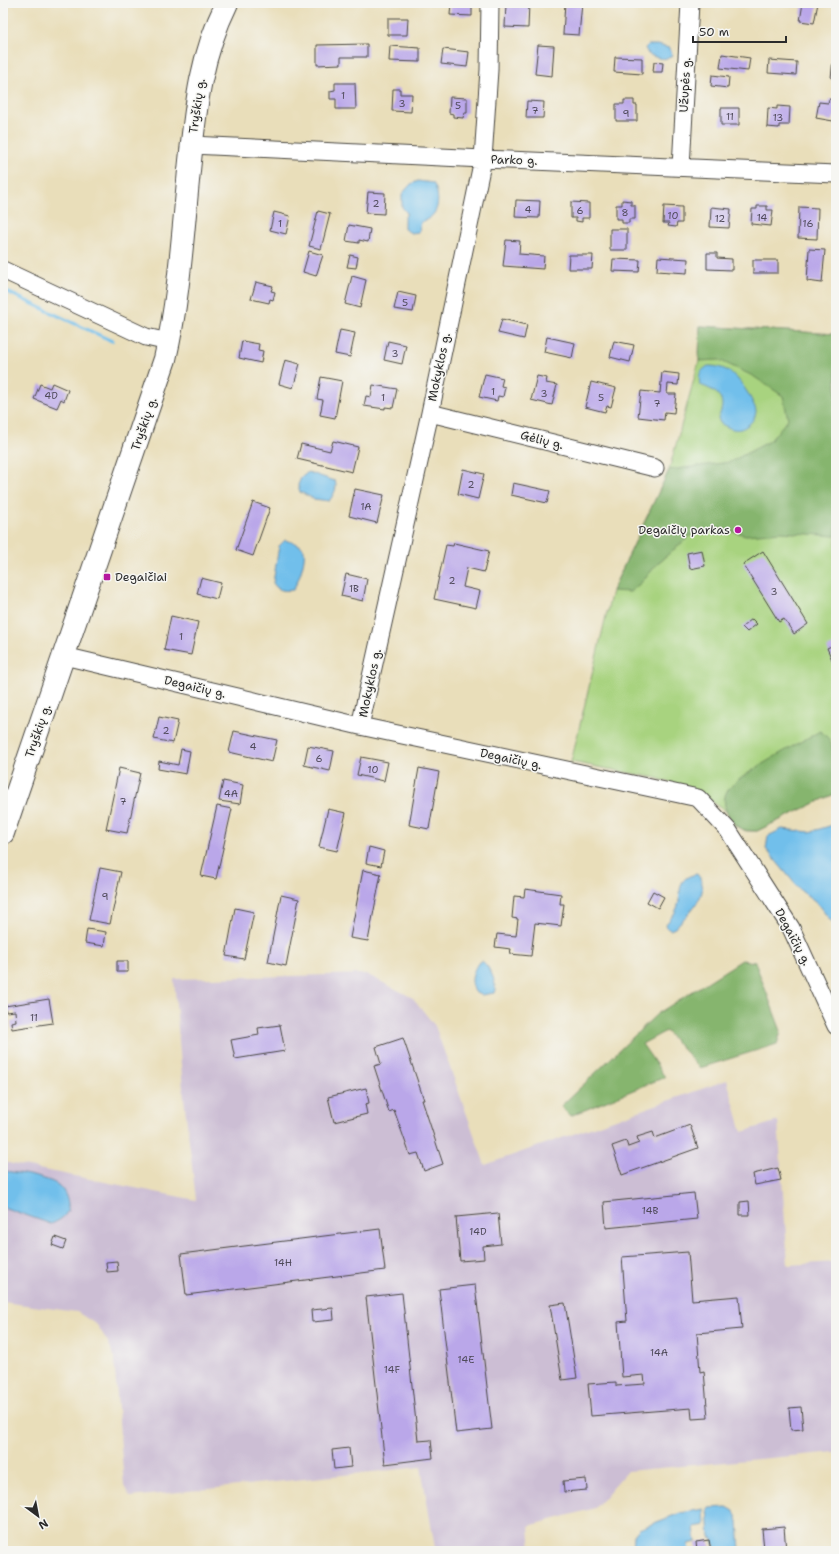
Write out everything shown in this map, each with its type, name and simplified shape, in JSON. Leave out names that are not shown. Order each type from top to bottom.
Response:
[{"type":"main road","name":"Tryškių g.","points":[[3,832],[160,377],[169,342],[173,318],[199,82],[211,38],[227,3]]},
{"type":"street","name":"Mokyklos g.","points":[[360,726],[430,413],[482,159],[489,70],[490,3]]},
{"type":"street","name":"Užupės g.","points":[[681,167],[690,3]]},
{"type":"street","name":"Parko g.","points":[[191,145],[836,174]]},
{"type":"street","points":[[3,270],[146,337],[169,342]]},
{"type":"street","name":"Gėlių g.","points":[[430,413],[655,468]]},
{"type":"street","name":"Degaičių g.","points":[[64,656],[360,726],[698,798],[728,830],[791,928],[836,1026]]},
{"type":"shaded area","points":[[366,974],[413,998],[435,1026],[485,1165],[727,1080],[742,1132],[778,1121],[788,1265],[836,1262],[836,1452],[627,1471],[595,1508],[529,1526],[531,1551],[400,1551],[435,1548],[421,1467],[130,1497],[124,1486],[114,1357],[108,1342],[97,1325],[77,1312],[3,1302],[3,1162],[196,1200],[183,1090],[174,979]]},
{"type":"green space","name":"Degaičių parkas","points":[[700,326],[836,334],[836,793],[757,831],[746,831],[735,826],[725,810],[694,790],[656,778],[571,762],[612,591],[669,470],[699,361]]},
{"type":"green space","points":[[700,326],[836,334],[836,536],[781,532],[746,535],[718,528],[690,536],[659,562],[643,581],[630,592],[612,591],[669,470],[730,462],[770,441],[788,419],[783,396],[753,376],[719,360],[699,361]]},
{"type":"green space","points":[[820,731],[831,743],[836,768],[836,793],[757,831],[744,830],[735,824],[726,811],[725,805],[726,793],[731,786],[754,769]]},
{"type":"green space","points":[[742,960],[755,962],[781,1031],[777,1044],[700,1068],[666,1031],[642,1044],[665,1077],[570,1116],[561,1106],[657,1014]]},
{"type":"water","points":[[648,45],[658,45],[669,48],[673,56],[664,59],[657,58],[648,54],[645,48]]},
{"type":"water","points":[[418,181],[433,183],[437,191],[438,201],[436,211],[433,215],[421,222],[419,232],[411,233],[404,229],[404,219],[407,213],[402,207],[402,194],[411,184]]},
{"type":"water","points":[[708,366],[722,368],[733,374],[749,395],[756,412],[752,421],[741,429],[727,427],[720,423],[718,418],[722,406],[720,397],[712,390],[700,385],[700,374]]},
{"type":"water","points":[[308,472],[335,481],[335,489],[329,501],[314,499],[300,492],[298,485],[301,478]]},
{"type":"water","points":[[285,540],[299,545],[303,548],[304,552],[302,569],[293,590],[282,590],[277,588],[273,583],[279,546]]},
{"type":"water","points":[[836,824],[836,927],[815,901],[801,891],[766,849],[768,836],[782,829],[810,832]]},
{"type":"water","points":[[697,874],[701,881],[701,896],[692,910],[675,928],[670,930],[667,928],[666,924],[677,908],[682,883],[690,876]]},
{"type":"water","points":[[482,961],[488,967],[494,981],[494,993],[482,995],[476,993],[474,989],[472,982],[473,973],[479,962]]},
{"type":"water","points":[[3,1171],[23,1174],[54,1182],[64,1191],[67,1199],[68,1208],[66,1214],[58,1221],[51,1224],[3,1207]]},
{"type":"water","points":[[727,1507],[734,1511],[738,1521],[740,1551],[715,1551],[713,1539],[710,1538],[708,1508]]},
{"type":"water","points":[[704,1509],[705,1525],[694,1527],[696,1542],[688,1544],[689,1551],[633,1551],[634,1535],[639,1529],[680,1513]]},
{"type":"building","points":[[451,3],[472,3],[472,16],[450,15]]},
{"type":"building","points":[[506,3],[529,3],[528,28],[505,27]]},
{"type":"building","points":[[565,3],[582,3],[579,35],[563,34]]},
{"type":"building","points":[[803,3],[818,3],[814,23],[800,21]]},
{"type":"building","points":[[388,18],[408,18],[407,35],[388,35]]},
{"type":"building","points":[[367,44],[367,57],[341,57],[341,64],[317,65],[317,45]]},
{"type":"building","points":[[538,45],[554,46],[552,76],[535,74]]},
{"type":"building","points":[[390,46],[420,48],[420,62],[389,61]]},
{"type":"building","points":[[443,49],[469,52],[467,67],[441,64]]},
{"type":"building","points":[[722,54],[750,58],[748,71],[720,68]]},
{"type":"building","points":[[615,57],[642,58],[642,74],[614,72]]},
{"type":"building","points":[[833,59],[836,59],[836,79],[831,78]]},
{"type":"building","points":[[769,60],[797,62],[796,75],[768,73]]},
{"type":"building","points":[[654,62],[663,63],[662,72],[653,72]]},
{"type":"building","points":[[712,75],[729,77],[728,88],[711,86]]},
{"type":"building","points":[[335,83],[355,83],[356,109],[336,109],[336,99],[330,99],[330,91],[335,90]]},
{"type":"building","points":[[393,89],[400,89],[400,94],[412,94],[411,112],[392,111]]},
{"type":"building","points":[[450,97],[467,98],[467,113],[464,113],[463,118],[453,117],[453,114],[449,113]]},
{"type":"building","points":[[829,99],[836,100],[836,117],[834,117],[833,121],[816,118],[819,102],[828,103]]},
{"type":"building","points":[[624,100],[634,100],[634,105],[637,105],[637,121],[616,121],[616,104],[624,104]]},
{"type":"building","points":[[527,101],[544,102],[543,118],[526,118]]},
{"type":"building","points":[[777,106],[790,107],[789,125],[779,125],[779,128],[767,127],[768,108],[777,109]]},
{"type":"building","points":[[721,108],[739,108],[739,125],[721,125]]},
{"type":"building","points":[[368,192],[385,193],[384,214],[366,213]]},
{"type":"building","points":[[516,200],[540,201],[539,218],[515,217]]},
{"type":"building","points":[[622,200],[631,201],[631,205],[635,205],[635,219],[629,219],[629,223],[622,223],[622,219],[616,219],[616,205],[622,205]]},
{"type":"building","points":[[571,202],[589,203],[589,218],[582,218],[582,222],[576,221],[576,218],[571,218]]},
{"type":"building","points":[[664,206],[682,207],[682,223],[677,223],[676,227],[668,226],[669,223],[663,223]]},
{"type":"building","points":[[757,206],[767,206],[767,210],[773,210],[771,226],[751,224],[752,209],[757,209]]},
{"type":"building","points":[[711,207],[731,209],[729,228],[710,227]]},
{"type":"building","points":[[799,207],[818,208],[817,239],[798,238]]},
{"type":"building","points":[[318,211],[330,214],[321,249],[309,246]]},
{"type":"building","points":[[274,212],[290,216],[286,234],[270,230]]},
{"type":"building","points":[[349,225],[370,229],[368,242],[359,240],[359,243],[346,241]]},
{"type":"building","points":[[610,229],[627,229],[627,250],[610,250]]},
{"type":"building","points":[[506,240],[520,241],[519,254],[544,256],[543,269],[503,266]]},
{"type":"building","points":[[809,249],[825,250],[822,283],[807,281]]},
{"type":"building","points":[[309,251],[323,255],[316,276],[303,272]]},
{"type":"building","points":[[707,253],[717,253],[717,258],[732,259],[732,270],[707,269]]},
{"type":"building","points":[[350,255],[358,257],[356,268],[347,267]]},
{"type":"building","points":[[569,255],[593,255],[592,269],[568,269]]},
{"type":"building","points":[[658,257],[688,259],[687,273],[657,271]]},
{"type":"building","points":[[613,259],[640,260],[639,272],[612,271]]},
{"type":"building","points":[[753,260],[778,260],[778,273],[753,273]]},
{"type":"building","points":[[352,276],[366,280],[360,308],[345,304]]},
{"type":"building","points":[[256,282],[273,286],[271,291],[275,292],[273,300],[270,299],[269,303],[251,299]]},
{"type":"building","points":[[398,292],[416,296],[413,312],[394,309]]},
{"type":"building","points":[[502,319],[527,325],[524,339],[498,333]]},
{"type":"building","points":[[340,330],[355,333],[350,357],[335,354]]},
{"type":"building","points":[[547,337],[575,343],[572,358],[544,352]]},
{"type":"building","points":[[242,341],[259,344],[258,350],[263,351],[261,363],[239,358]]},
{"type":"building","points":[[388,341],[406,345],[402,364],[384,360]]},
{"type":"building","points":[[614,341],[634,345],[630,362],[610,357]]},
{"type":"building","points":[[285,360],[300,364],[293,388],[279,384]]},
{"type":"building","points":[[662,372],[679,374],[678,385],[668,384],[667,394],[676,394],[674,413],[665,412],[664,420],[638,417],[641,391],[660,393]]},
{"type":"building","points":[[485,374],[503,378],[501,386],[505,387],[503,397],[498,396],[497,401],[479,397]]},
{"type":"building","points":[[537,376],[547,378],[546,383],[557,385],[552,405],[531,400]]},
{"type":"building","points":[[321,377],[342,381],[335,418],[320,415],[323,400],[317,399]]},
{"type":"building","points":[[591,382],[616,388],[611,407],[607,406],[605,412],[585,407]]},
{"type":"building","points":[[52,383],[68,390],[64,401],[61,399],[57,408],[34,399],[40,384],[50,388]]},
{"type":"building","points":[[373,385],[397,389],[393,408],[385,407],[385,409],[364,406],[366,396],[371,397]]},
{"type":"building","points":[[333,441],[358,447],[352,472],[297,459],[301,444],[330,451]]},
{"type":"building","points":[[463,469],[484,474],[478,499],[458,494]]},
{"type":"building","points":[[513,483],[550,491],[547,503],[511,495]]},
{"type":"building","points":[[355,489],[384,495],[377,523],[349,516]]},
{"type":"building","points":[[253,502],[270,508],[253,556],[236,550]]},
{"type":"building","points":[[454,543],[489,551],[484,572],[467,568],[463,587],[480,591],[476,608],[434,599],[446,545],[453,546]]},
{"type":"building","points":[[702,550],[705,566],[690,569],[687,553]]},
{"type":"building","points":[[763,551],[808,624],[794,634],[784,619],[779,622],[743,564]]},
{"type":"building","points":[[346,574],[367,579],[363,601],[341,596]]},
{"type":"building","points":[[201,578],[221,583],[217,599],[197,594]]},
{"type":"building","points":[[171,616],[198,622],[191,655],[164,650]]},
{"type":"building","points":[[752,619],[757,624],[747,632],[742,627]]},
{"type":"building","points":[[836,644],[836,669],[827,648]]},
{"type":"building","points":[[159,717],[178,721],[173,743],[154,739]]},
{"type":"building","points":[[234,731],[277,740],[272,762],[229,752]]},
{"type":"building","points":[[308,746],[334,751],[330,771],[304,765]]},
{"type":"building","points":[[181,749],[190,751],[186,774],[158,769],[159,761],[178,765]]},
{"type":"building","points":[[361,757],[388,762],[384,781],[357,775]]},
{"type":"building","points":[[119,768],[140,773],[127,833],[106,829]]},
{"type":"building","points":[[419,768],[439,772],[429,829],[409,825]]},
{"type":"building","points":[[223,781],[243,785],[240,804],[219,801]]},
{"type":"building","points":[[217,806],[232,809],[216,879],[201,876]]},
{"type":"building","points":[[328,809],[346,813],[337,851],[319,847]]},
{"type":"building","points":[[369,847],[384,851],[381,866],[366,863]]},
{"type":"building","points":[[100,868],[121,872],[110,924],[89,920]]},
{"type":"building","points":[[363,870],[381,874],[368,941],[350,938]]},
{"type":"building","points":[[525,889],[561,894],[560,904],[564,904],[561,926],[535,923],[531,956],[510,954],[511,949],[495,947],[497,934],[516,936],[518,919],[512,918],[514,896],[524,897]]},
{"type":"building","points":[[653,891],[664,897],[658,908],[647,902]]},
{"type":"building","points":[[281,895],[299,899],[286,966],[268,962]]},
{"type":"building","points":[[235,908],[254,912],[244,959],[226,956]]},
{"type":"building","points":[[87,929],[106,932],[104,946],[85,943]]},
{"type":"building","points":[[117,961],[128,961],[128,972],[117,972]]},
{"type":"building","points":[[49,999],[53,1023],[12,1029],[11,1022],[16,1021],[15,1011],[6,1012],[5,1006]]},
{"type":"building","points":[[280,1025],[285,1051],[235,1059],[231,1040],[259,1035],[258,1028]]},
{"type":"building","points":[[403,1038],[424,1100],[422,1100],[443,1164],[424,1171],[418,1153],[410,1155],[394,1110],[389,1112],[374,1066],[381,1064],[376,1047]]},
{"type":"building","points":[[366,1088],[369,1103],[365,1104],[367,1114],[334,1122],[328,1097]]},
{"type":"building","points":[[690,1125],[698,1148],[622,1175],[612,1146],[626,1141],[628,1147],[639,1143],[637,1137],[653,1132],[655,1138]]},
{"type":"building","points":[[778,1168],[781,1180],[755,1185],[753,1174]]},
{"type":"building","points":[[694,1193],[697,1219],[606,1228],[604,1202]]},
{"type":"building","points":[[749,1201],[750,1215],[740,1215],[740,1202]]},
{"type":"building","points":[[498,1213],[501,1244],[483,1246],[484,1259],[460,1261],[456,1217]]},
{"type":"building","points":[[380,1229],[385,1270],[186,1295],[181,1254]]},
{"type":"building","points":[[55,1237],[66,1241],[63,1249],[52,1245]]},
{"type":"building","points":[[688,1252],[692,1300],[739,1296],[742,1329],[697,1333],[700,1372],[704,1371],[708,1418],[692,1419],[691,1408],[591,1416],[588,1384],[616,1382],[616,1386],[645,1384],[644,1375],[622,1377],[618,1322],[627,1321],[622,1257]]},
{"type":"building","points":[[117,1261],[118,1271],[107,1272],[106,1262]]},
{"type":"building","points":[[475,1285],[492,1429],[456,1433],[439,1289]]},
{"type":"building","points":[[402,1293],[418,1441],[431,1440],[433,1458],[385,1464],[366,1297]]},
{"type":"building","points":[[565,1303],[577,1378],[562,1380],[550,1305]]},
{"type":"building","points":[[333,1308],[334,1320],[312,1322],[311,1310]]},
{"type":"building","points":[[801,1407],[803,1429],[791,1430],[789,1408]]},
{"type":"building","points":[[349,1448],[351,1467],[334,1469],[332,1450]]},
{"type":"building","points":[[586,1479],[587,1490],[564,1492],[563,1481]]},
{"type":"building","points":[[784,1527],[786,1551],[754,1551],[764,1549],[762,1529]]},
{"type":"building","points":[[709,1540],[711,1551],[697,1551],[696,1542]]},
{"type":"waterway","points":[[3,290],[112,341]]},
{"type":"place","name":"Degaičių parkas","points":[[738,530]]},
{"type":"place","name":"Degaičiai","points":[[107,577]]}]
